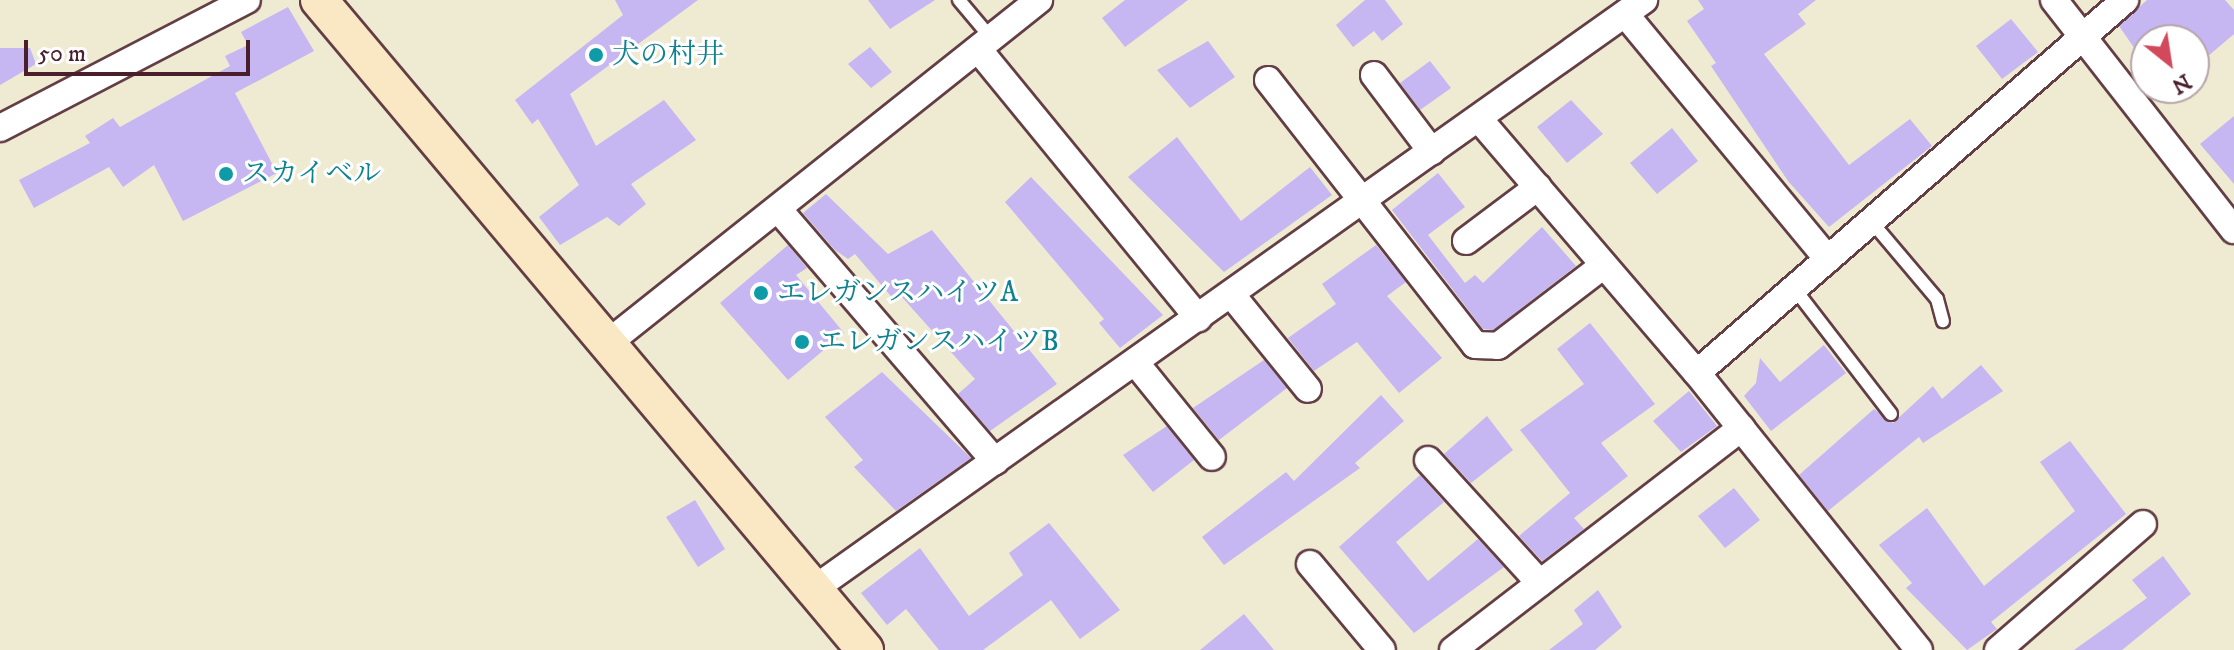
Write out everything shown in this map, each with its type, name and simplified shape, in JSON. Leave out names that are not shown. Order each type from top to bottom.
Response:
[{"type":"street","points":[[0,128],[247,0]]},
{"type":"street","points":[[319,0],[865,650]]},
{"type":"street","points":[[608,343],[1039,0]]},
{"type":"street","points":[[2054,0],[2234,230]]},
{"type":"street","points":[[1697,373],[2125,0]]},
{"type":"street","points":[[814,589],[1634,7],[1828,259]]},
{"type":"street","points":[[985,43],[1198,318]]},
{"type":"street","points":[[1374,75],[1432,152]]},
{"type":"street","points":[[1268,80],[1475,345],[1498,346],[1604,265]]},
{"type":"street","points":[[1479,119],[1697,373],[1919,650]]},
{"type":"street","points":[[1466,241],[1538,187]]},
{"type":"street","points":[[778,209],[995,461]]},
{"type":"street","points":[[1231,294],[1308,389]]},
{"type":"street","points":[[1135,362],[1212,457]]},
{"type":"street","points":[[1453,650],[1483,641],[1540,583],[1741,428]]},
{"type":"street","points":[[1428,460],[1540,583]]},
{"type":"street","points":[[1998,650],[2143,524]]},
{"type":"street","points":[[1310,564],[1382,650]]},
{"type":"lane","points":[[959,0],[985,43]]},
{"type":"lane","points":[[1871,221],[1937,299],[1943,321]]},
{"type":"lane","points":[[1794,288],[1891,414]]},
{"type":"building","points":[[615,0],[698,0],[570,94],[596,146],[664,100],[696,140],[631,184],[646,204],[619,226],[607,217],[560,245],[539,217],[579,185],[538,119],[532,124],[515,100],[623,15]]},
{"type":"building","points":[[868,0],[935,0],[890,29]]},
{"type":"building","points":[[1125,0],[1188,0],[1125,47],[1102,18]]},
{"type":"building","points":[[1365,0],[1385,0],[1403,24],[1382,41],[1374,31],[1353,47],[1336,25]]},
{"type":"building","points":[[1698,0],[1816,0],[1798,14],[1806,24],[1764,54],[1849,165],[1910,119],[1932,146],[1829,227],[1788,181],[1711,66],[1716,63],[1687,21],[1704,9]]},
{"type":"building","points":[[2147,0],[2225,0],[2234,10],[2234,34],[2210,54],[2210,24],[2130,24],[2130,42],[2119,26]]},
{"type":"building","points":[[288,7],[314,51],[235,93],[277,173],[183,221],[154,165],[123,187],[109,167],[34,208],[19,180],[90,143],[85,136],[113,118],[120,127],[230,66],[225,56],[248,45],[241,32]]},
{"type":"building","points":[[2011,19],[2038,52],[2002,79],[1976,46]]},
{"type":"building","points":[[1208,41],[1235,77],[1190,108],[1157,70]]},
{"type":"building","points":[[870,47],[892,72],[871,88],[848,64]]},
{"type":"building","points":[[0,48],[30,48],[36,64],[0,85]]},
{"type":"building","points":[[1430,61],[1451,88],[1420,110],[1400,83]]},
{"type":"building","points":[[1571,100],[1603,134],[1567,163],[1537,127]]},
{"type":"building","points":[[2234,116],[2234,184],[2200,144]]},
{"type":"building","points":[[1672,128],[1698,161],[1657,194],[1630,163]]},
{"type":"building","points":[[1177,137],[1241,221],[1310,167],[1332,195],[1224,272],[1128,177]]},
{"type":"building","points":[[1438,173],[1465,207],[1428,235],[1465,283],[1475,275],[1483,283],[1542,227],[1576,266],[1493,330],[1483,329],[1392,210]]},
{"type":"building","points":[[1031,177],[1163,315],[1120,348],[1099,323],[1104,319],[1005,202]]},
{"type":"building","points":[[826,194],[888,254],[932,230],[1057,384],[990,431],[958,394],[975,379],[901,296],[895,301],[855,254],[848,259],[835,250],[803,213]]},
{"type":"building","points":[[788,245],[807,268],[796,275],[844,333],[788,380],[720,303]]},
{"type":"building","points":[[1376,245],[1406,282],[1387,296],[1442,358],[1399,393],[1357,342],[1314,371],[1288,338],[1336,304],[1322,284]]},
{"type":"building","points":[[1590,323],[1655,404],[1601,443],[1628,476],[1574,518],[1584,529],[1542,561],[1519,536],[1570,493],[1520,430],[1584,384],[1557,349]]},
{"type":"building","points":[[1824,345],[1846,373],[1771,431],[1744,396],[1756,383],[1760,358],[1780,382]]},
{"type":"building","points":[[1264,360],[1287,388],[1219,440],[1193,408]]},
{"type":"building","points":[[1981,365],[2003,391],[1923,443],[1919,437],[1828,511],[1799,475],[1874,409],[1893,423],[1933,386],[1942,399]]},
{"type":"building","points":[[882,372],[971,458],[896,511],[854,467],[863,460],[825,417]]},
{"type":"building","points":[[1689,391],[1717,426],[1681,452],[1653,421]]},
{"type":"building","points":[[1381,395],[1404,421],[1355,463],[1360,468],[1224,565],[1202,537],[1286,472],[1294,481]]},
{"type":"building","points":[[1487,416],[1513,450],[1471,483],[1444,454]]},
{"type":"building","points":[[1167,426],[1194,460],[1153,492],[1123,455]]},
{"type":"building","points":[[2070,441],[2126,514],[1991,622],[1997,629],[1967,650],[1906,588],[1912,583],[1879,545],[1927,508],[1984,586],[2075,511],[2040,462]]},
{"type":"building","points":[[1420,475],[1444,502],[1396,542],[1428,581],[1478,539],[1504,567],[1414,633],[1339,547]]},
{"type":"building","points":[[1734,488],[1760,520],[1725,548],[1698,516]]},
{"type":"building","points":[[695,500],[725,549],[698,567],[666,517]]},
{"type":"building","points":[[1049,523],[1120,610],[1080,639],[1051,600],[983,650],[939,650],[906,609],[887,625],[861,593],[920,548],[969,616],[1023,575],[1009,553]]},
{"type":"building","points":[[2163,556],[2191,594],[2122,650],[2074,650],[2147,598],[2132,580]]},
{"type":"building","points":[[1598,590],[1622,627],[1595,650],[1549,650],[1583,624],[1574,610]]},
{"type":"building","points":[[1244,614],[1274,650],[1200,650]]},
{"type":"place","name":"犬の村井","points":[[596,55]]},
{"type":"place","name":"スカイベル","points":[[226,174]]},
{"type":"place","name":"エレガンスハイツA","points":[[761,293]]},
{"type":"place","name":"エレガンスハイツB","points":[[802,342]]}]
